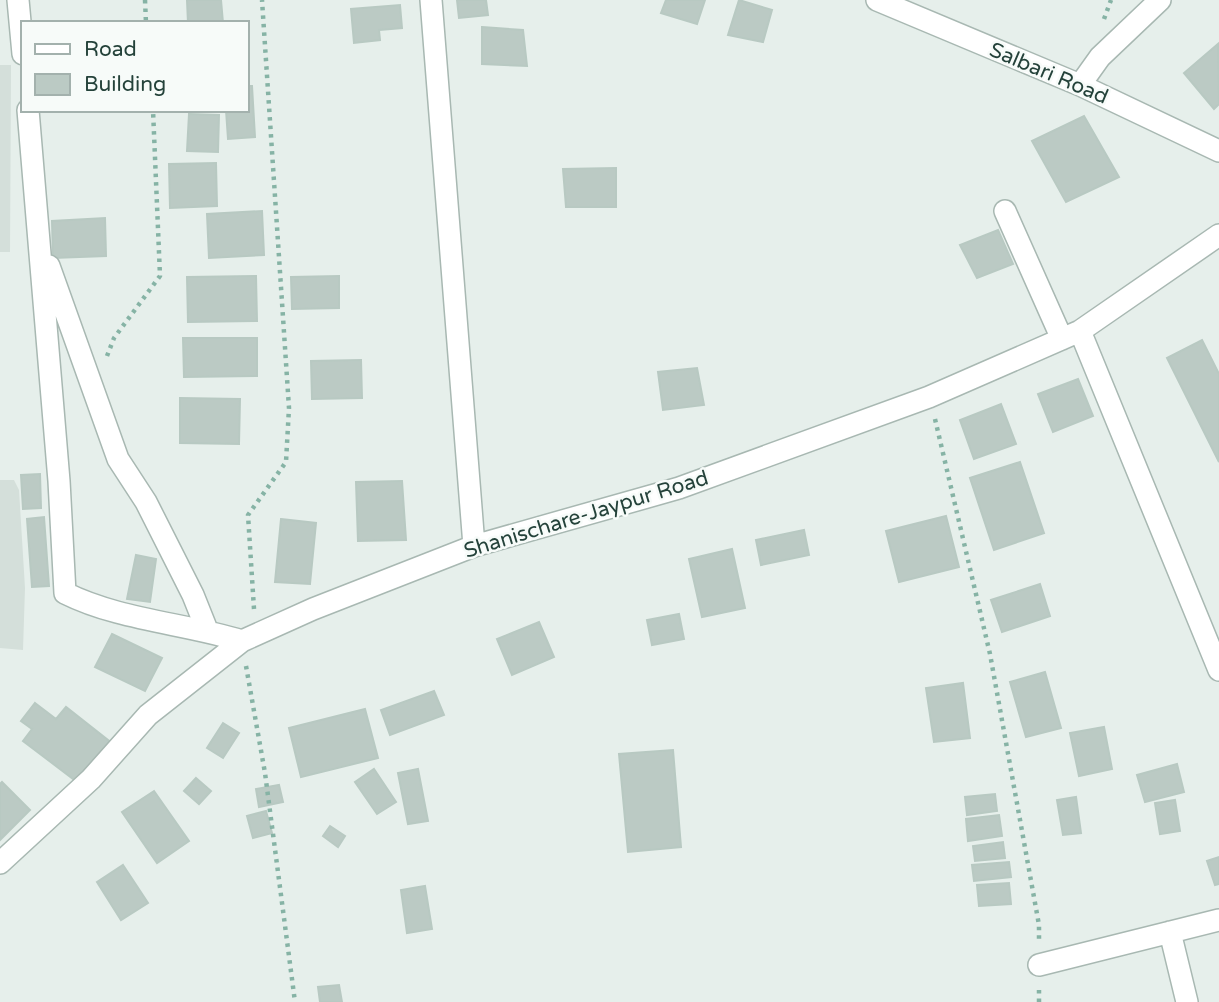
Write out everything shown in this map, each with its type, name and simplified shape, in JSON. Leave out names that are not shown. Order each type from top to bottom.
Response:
[{"type":"street","points":[[18,0],[21,32]]},
{"type":"street","points":[[430,0],[474,546]]},
{"type":"street","name":"Salbari Road","points":[[877,0],[1080,85],[1219,150]]},
{"type":"street","points":[[1080,85],[1100,57],[1160,0]]},
{"type":"street","points":[[28,112],[59,481],[65,593],[90,605],[249,638]]},
{"type":"street","points":[[1005,211],[1071,335],[1219,670]]},
{"type":"street","name":"Shanischare-Jaypur Road","points":[[0,863],[91,779],[148,715],[249,638],[313,609],[474,546],[679,488],[929,397],[1071,335],[1219,235]]},
{"type":"street","points":[[39,238],[118,458],[146,502],[207,630]]},
{"type":"street","points":[[1039,965],[1219,920]]},
{"type":"street","points":[[1170,932],[1187,1002]]},
{"type":"path","points":[[145,0],[146,21]]},
{"type":"path","points":[[262,0],[289,408],[286,462],[248,515],[249,638],[295,1002]]},
{"type":"path","points":[[95,393],[114,338],[160,276],[153,112]]},
{"type":"path","points":[[929,397],[990,654],[1039,925],[1039,1002]]},
{"type":"shaded area","points":[[0,65],[11,65],[10,252],[0,252]]},
{"type":"shaded area","points":[[0,480],[14,480],[19,490],[25,588],[23,650],[0,648]]},
{"type":"building","points":[[187,0],[221,0],[223,21],[188,21]]},
{"type":"building","points":[[457,0],[486,0],[488,15],[459,18]]},
{"type":"building","points":[[666,0],[705,0],[697,24],[661,13]]},
{"type":"building","points":[[739,0],[772,10],[763,42],[728,35]]},
{"type":"building","points":[[400,5],[402,28],[379,30],[380,40],[354,43],[351,9]]},
{"type":"building","points":[[482,27],[523,30],[527,66],[482,64]]},
{"type":"building","points":[[1218,44],[1219,104],[1214,109],[1184,73]]},
{"type":"building","points":[[248,86],[252,86],[255,137],[228,139],[226,112],[248,112]]},
{"type":"building","points":[[189,114],[219,115],[218,152],[187,151]]},
{"type":"building","points":[[1084,116],[1119,177],[1066,202],[1032,141]]},
{"type":"building","points":[[216,163],[217,206],[170,208],[169,164]]},
{"type":"building","points":[[616,168],[616,207],[566,207],[563,169]]},
{"type":"building","points":[[262,211],[264,255],[209,258],[207,214]]},
{"type":"building","points":[[105,218],[106,256],[53,258],[52,221]]},
{"type":"building","points":[[998,230],[1013,264],[977,278],[960,245]]},
{"type":"building","points":[[256,276],[257,321],[188,322],[187,277]]},
{"type":"building","points":[[339,276],[339,308],[292,309],[291,277]]},
{"type":"building","points":[[183,338],[257,338],[257,376],[184,377]]},
{"type":"building","points":[[1202,340],[1219,374],[1219,462],[1167,358]]},
{"type":"building","points":[[361,360],[362,398],[312,399],[311,361]]},
{"type":"building","points":[[697,368],[704,405],[663,410],[658,372]]},
{"type":"building","points":[[1078,379],[1093,416],[1053,432],[1038,394]]},
{"type":"building","points":[[180,398],[240,399],[239,444],[180,443]]},
{"type":"building","points":[[1001,404],[1016,444],[974,459],[960,420]]},
{"type":"building","points":[[1020,462],[1044,533],[994,550],[970,478]]},
{"type":"building","points":[[40,474],[41,508],[23,509],[21,475]]},
{"type":"building","points":[[402,481],[406,540],[358,541],[356,482]]},
{"type":"building","points":[[946,516],[959,567],[899,582],[886,531]]},
{"type":"building","points":[[44,517],[49,586],[32,587],[27,519]]},
{"type":"building","points":[[281,519],[316,523],[310,584],[275,582]]},
{"type":"building","points":[[804,530],[809,555],[761,565],[756,540]]},
{"type":"building","points":[[732,549],[745,608],[702,617],[689,559]]},
{"type":"building","points":[[136,555],[156,559],[150,602],[127,599]]},
{"type":"building","points":[[1040,584],[1050,616],[1002,632],[991,600]]},
{"type":"building","points":[[679,614],[684,639],[652,645],[647,620]]},
{"type":"building","points":[[539,622],[554,657],[512,675],[497,639]]},
{"type":"building","points":[[112,634],[162,658],[145,691],[95,667]]},
{"type":"building","points":[[1045,672],[1061,728],[1026,737],[1010,682]]},
{"type":"building","points":[[963,683],[970,738],[934,742],[926,688]]},
{"type":"building","points":[[434,691],[444,715],[390,735],[381,710]]},
{"type":"building","points":[[35,703],[56,719],[66,707],[113,744],[81,785],[23,741],[32,729],[21,721]]},
{"type":"building","points":[[365,709],[378,758],[301,777],[289,728]]},
{"type":"building","points":[[223,723],[239,733],[223,758],[207,748]]},
{"type":"building","points":[[1104,727],[1112,769],[1079,776],[1070,733]]},
{"type":"building","points":[[673,750],[681,847],[628,852],[619,754]]},
{"type":"building","points":[[1177,764],[1184,792],[1145,802],[1137,775]]},
{"type":"building","points":[[374,769],[396,802],[377,814],[355,782]]},
{"type":"building","points":[[418,769],[428,821],[408,824],[398,773]]},
{"type":"building","points":[[196,778],[211,791],[199,804],[184,791]]},
{"type":"building","points":[[2,782],[30,810],[0,840],[0,784]]},
{"type":"building","points":[[279,785],[283,802],[259,807],[256,789]]},
{"type":"building","points":[[154,791],[189,841],[157,863],[122,812]]},
{"type":"building","points":[[995,794],[997,811],[967,815],[965,797]]},
{"type":"building","points":[[1076,797],[1081,833],[1063,835],[1057,800]]},
{"type":"building","points":[[1175,800],[1180,831],[1160,834],[1155,803]]},
{"type":"building","points":[[266,811],[272,833],[253,838],[247,816]]},
{"type":"building","points":[[999,815],[1002,836],[968,841],[966,819]]},
{"type":"building","points":[[330,826],[345,836],[338,847],[323,836]]},
{"type":"building","points":[[1003,842],[1005,858],[975,861],[973,846]]},
{"type":"building","points":[[1219,857],[1219,884],[1215,885],[1207,861]]},
{"type":"building","points":[[1009,862],[1011,877],[974,881],[972,865]]},
{"type":"building","points":[[123,865],[148,903],[121,920],[97,882]]},
{"type":"building","points":[[1009,883],[1011,904],[979,906],[977,885]]},
{"type":"building","points":[[425,886],[432,929],[407,933],[401,890]]},
{"type":"building","points":[[339,985],[342,1002],[320,1002],[318,987]]}]
